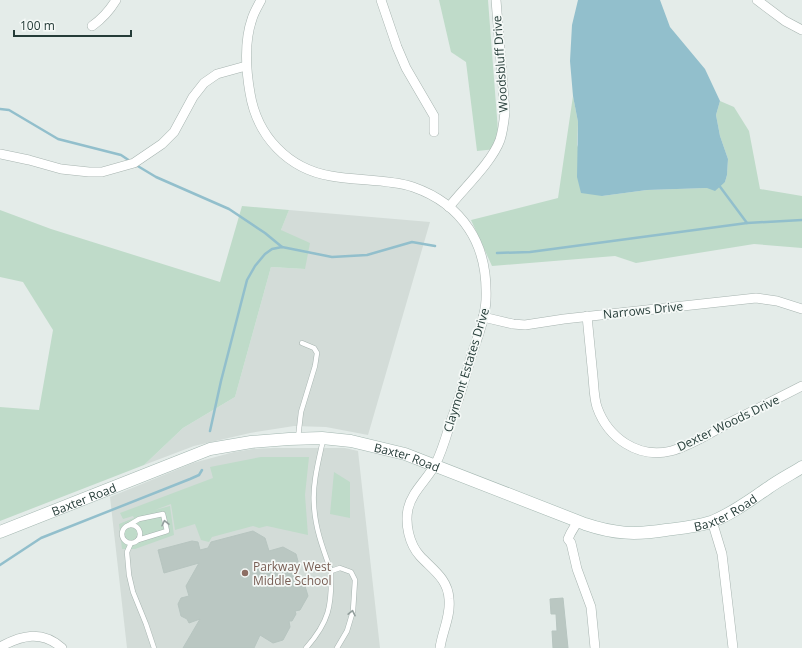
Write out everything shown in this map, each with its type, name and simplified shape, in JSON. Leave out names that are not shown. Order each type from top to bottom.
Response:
[{"type":"main road","name":"Baxter Road","points":[[0,532],[210,449],[251,442],[298,438],[324,438],[351,441],[405,454],[576,524],[633,534],[691,528],[712,521],[750,501],[802,467]]},
{"type":"street","points":[[92,26],[100,21],[116,0]]},
{"type":"street","name":"Claymont Estates Drive","points":[[261,0],[252,19],[246,66],[248,86],[255,115],[270,141],[281,153],[293,162],[308,170],[325,175],[412,187],[434,197],[457,214],[470,230],[478,245],[483,260],[486,291],[486,303],[483,317],[443,447],[435,465],[412,498],[408,508],[407,522],[411,540],[419,555],[442,577],[450,600],[440,648]]},
{"type":"street","points":[[381,0],[397,47],[406,68],[434,116],[434,132]]},
{"type":"street","name":"Woodsbluff Drive","points":[[449,207],[494,153],[500,140],[503,127],[505,112],[496,0]]},
{"type":"street","points":[[757,0],[785,21],[802,30]]},
{"type":"street","points":[[0,154],[61,169],[89,172],[102,172],[134,163],[162,144],[174,132],[193,97],[204,83],[217,74],[246,66]]},
{"type":"street","name":"Narrows Drive","points":[[483,317],[513,324],[525,325],[587,316],[756,298],[777,301],[802,309]]},
{"type":"street","name":"Dexter Woods Drive","points":[[587,316],[597,405],[603,421],[622,442],[638,450],[660,452],[672,451],[802,386]]},
{"type":"street","points":[[712,521],[722,554],[732,648]]},
{"type":"street","points":[[576,524],[576,532],[571,543],[576,569],[590,608],[595,648]]},
{"type":"street","points":[[0,647],[13,640],[37,636],[48,638],[62,648]]},
{"type":"lane","points":[[298,438],[301,412],[315,366],[317,353],[314,348],[302,343]]},
{"type":"lane","points":[[306,648],[317,635],[324,623],[331,602],[330,571],[318,535],[314,503],[317,473],[324,438]]},
{"type":"lane","points":[[163,514],[167,531],[138,540],[131,543],[125,541],[122,536],[123,529],[139,519],[163,514]]},
{"type":"lane","points":[[129,525],[134,525],[140,530],[141,535],[138,540]]},
{"type":"lane","points":[[131,543],[127,552],[129,575],[133,592],[154,648]]},
{"type":"lane","points":[[330,571],[340,568],[351,572],[355,580],[353,611],[347,631],[337,648]]},
{"type":"shaded area","points":[[289,210],[430,222],[368,435],[326,427],[294,426],[250,433],[194,446],[144,465],[183,428],[235,397],[271,267],[305,269],[281,230]]},
{"type":"shaded area","name":"Parkway West Middle School","points":[[274,448],[345,448],[358,451],[380,648],[127,648],[110,497],[193,463],[234,452]]},
{"type":"green space","points":[[439,0],[488,0],[498,131],[496,149],[477,151],[466,62],[451,52]]},
{"type":"green space","points":[[573,96],[578,122],[577,145],[602,196],[647,190],[707,188],[725,182],[728,159],[720,136],[716,115],[720,101],[734,107],[749,131],[760,189],[802,196],[802,248],[754,244],[636,263],[615,256],[492,266],[471,220],[558,198]]},
{"type":"green space","points":[[242,206],[289,210],[281,230],[310,243],[305,269],[271,267],[235,397],[183,428],[144,465],[0,521],[0,407],[39,410],[53,330],[23,282],[0,277],[0,210],[51,229],[220,282]]},
{"type":"green space","points":[[261,457],[309,457],[305,495],[308,535],[267,526],[259,528],[253,526],[212,537],[209,542],[201,540],[195,524],[175,530],[171,504],[155,510],[170,506],[174,535],[135,549],[122,549],[119,524],[134,518],[133,516],[123,519],[120,513],[213,478],[210,467]]},
{"type":"green space","points":[[334,472],[350,482],[350,518],[330,514]]},
{"type":"water","points":[[578,0],[660,0],[670,27],[705,69],[720,101],[716,115],[720,136],[728,159],[725,182],[715,191],[707,188],[647,190],[602,196],[581,193],[577,177],[578,122],[573,96],[570,61],[572,25]]},
{"type":"building","name":"Parkway West Middle School","points":[[253,531],[265,538],[269,551],[283,547],[296,554],[299,565],[292,579],[305,586],[308,596],[300,610],[295,611],[296,614],[292,621],[289,621],[290,627],[283,640],[273,643],[260,635],[254,648],[183,648],[200,619],[189,623],[187,619],[181,616],[178,604],[181,598],[189,596],[186,586],[199,563],[164,573],[158,550],[192,541],[198,542],[200,550],[208,548],[211,542]]},
{"type":"building","points":[[563,598],[568,648],[553,648],[552,631],[557,631],[556,614],[551,614],[550,599]]},
{"type":"waterway","points":[[0,109],[9,110],[58,139],[121,155],[130,161]]},
{"type":"waterway","points":[[136,165],[156,177],[229,209],[265,233],[282,247]]},
{"type":"waterway","points":[[718,184],[747,223],[802,220]]},
{"type":"waterway","points":[[497,253],[530,252],[747,223]]},
{"type":"waterway","points":[[210,431],[221,381],[247,280],[255,266],[265,254],[272,249],[282,247],[332,257],[367,255],[412,242],[435,246]]},
{"type":"waterway","points":[[0,565],[41,538],[190,479],[199,475],[202,470]]},
{"type":"place","name":"Parkway West Middle School","points":[[245,573]]}]
